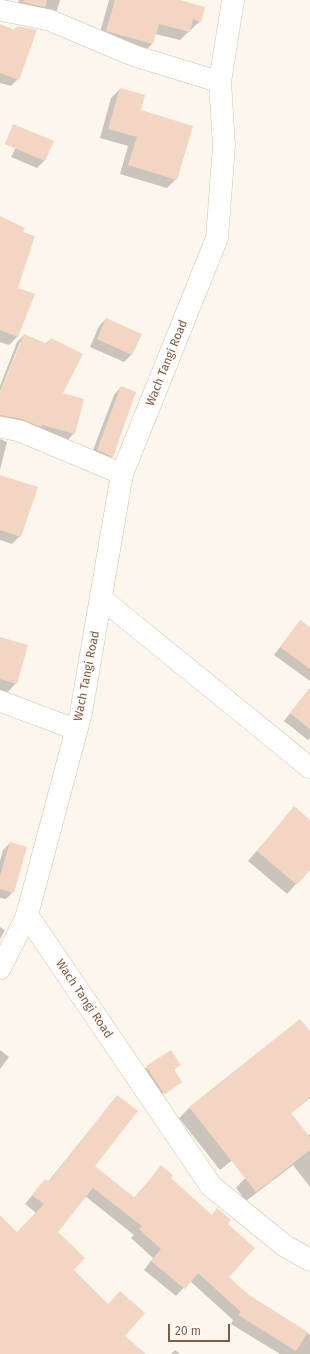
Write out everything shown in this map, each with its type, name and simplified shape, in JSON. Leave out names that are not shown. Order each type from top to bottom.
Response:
[{"type":"main road","name":"Wach Tangi Road","points":[[233,0],[220,82],[224,146],[217,238],[122,474],[81,713],[27,915],[212,1186],[285,1246],[310,1260]]},
{"type":"street","points":[[0,10],[49,20],[135,56],[220,82]]},
{"type":"street","points":[[0,427],[20,431],[122,474]]},
{"type":"street","points":[[101,598],[310,768]]},
{"type":"street","points":[[0,701],[77,730]]},
{"type":"street","points":[[0,969],[27,915]]},
{"type":"building","points":[[24,0],[47,0],[45,7],[23,2]]},
{"type":"building","points":[[115,0],[180,0],[205,7],[201,22],[193,19],[190,32],[159,24],[153,44],[106,31]]},
{"type":"building","points":[[0,24],[15,30],[17,26],[37,30],[19,80],[0,73]]},
{"type":"building","points":[[120,88],[145,95],[141,110],[193,126],[177,180],[128,165],[137,137],[108,129]]},
{"type":"building","points":[[13,124],[54,141],[45,161],[5,144]]},
{"type":"building","points":[[0,216],[25,228],[23,232],[35,236],[18,288],[35,294],[18,337],[0,330]]},
{"type":"building","points":[[106,318],[142,334],[132,355],[97,339]]},
{"type":"building","points":[[24,334],[47,344],[51,338],[83,354],[63,393],[84,399],[75,434],[42,425],[41,427],[22,419],[0,415],[0,393]]},
{"type":"building","points":[[121,386],[136,392],[113,457],[97,450]]},
{"type":"building","points":[[0,475],[38,487],[21,537],[0,530]]},
{"type":"building","points":[[300,620],[310,627],[310,669],[280,647]]},
{"type":"building","points":[[0,637],[28,645],[17,684],[0,679]]},
{"type":"building","points":[[310,689],[310,729],[290,713]]},
{"type":"building","points":[[294,806],[310,820],[310,870],[297,885],[257,851]]},
{"type":"building","points":[[10,842],[27,847],[14,893],[0,889],[0,876]]},
{"type":"building","points":[[300,1019],[310,1031],[310,1097],[291,1113],[310,1137],[310,1150],[256,1192],[189,1107]]},
{"type":"building","points":[[171,1050],[181,1065],[174,1069],[182,1082],[164,1094],[146,1066]]},
{"type":"building","points":[[117,1095],[138,1111],[95,1166],[135,1198],[161,1165],[173,1175],[171,1178],[212,1215],[217,1208],[231,1220],[228,1224],[255,1248],[229,1277],[249,1295],[308,1332],[296,1351],[238,1315],[241,1312],[198,1273],[185,1289],[151,1261],[161,1249],[139,1229],[142,1226],[93,1188],[58,1232],[85,1258],[74,1270],[108,1304],[120,1291],[145,1313],[125,1336],[146,1354],[0,1354],[0,1215],[17,1232],[44,1204],[32,1195],[45,1179],[49,1182]]}]
